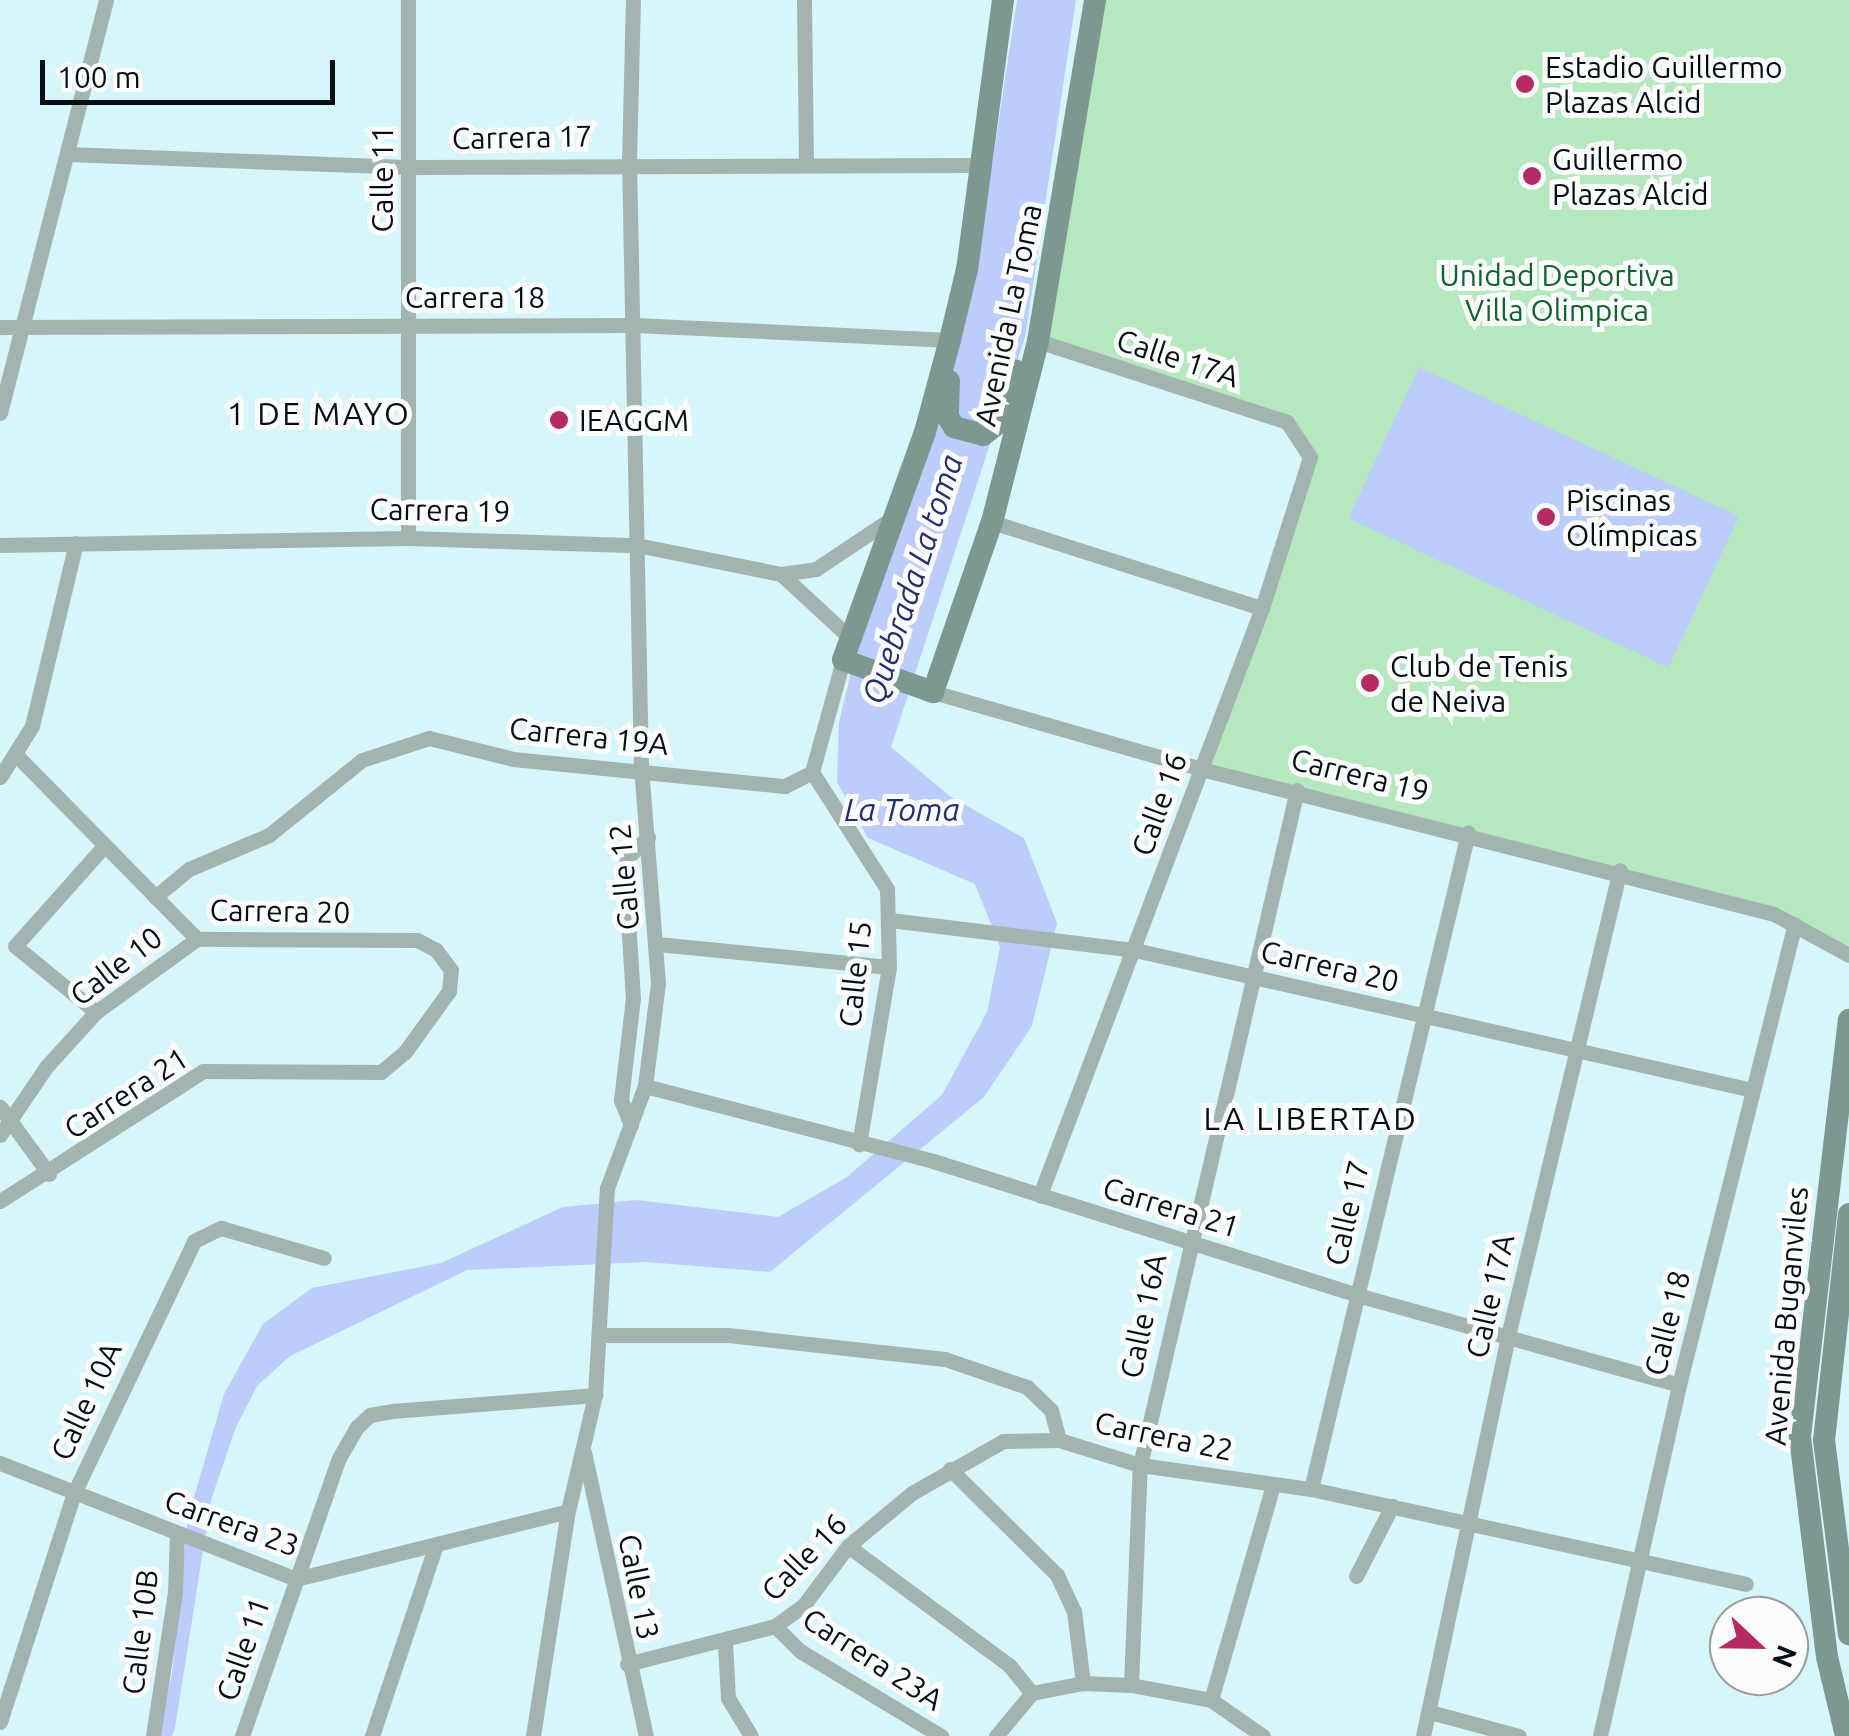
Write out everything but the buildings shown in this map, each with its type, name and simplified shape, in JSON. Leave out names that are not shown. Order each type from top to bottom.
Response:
[{"type":"main road","name":"Avenida La Toma","points":[[849,654],[950,340],[967,269],[977,165],[1004,0]]},
{"type":"main road","name":"Avenida La Toma","points":[[924,689],[992,522],[1038,341],[1095,0]]},
{"type":"main road","points":[[967,269],[946,406],[964,431],[996,425],[1043,297]]},
{"type":"main road","name":"Carrera 19","points":[[849,654],[924,689]]},
{"type":"main road","name":"Avenida Buganviles","points":[[1846,1736],[1827,1657],[1800,1436],[1849,1020]]},
{"type":"main road","name":"Avenida Buganviles","points":[[1849,1214],[1824,1440],[1849,1634]]},
{"type":"street","points":[[0,413],[106,0]]},
{"type":"street","name":"Calle 11","points":[[408,0],[408,538]]},
{"type":"street","name":"Calle 12","points":[[533,1736],[568,1511],[594,1395],[600,1336],[598,1279],[608,1188],[645,1086],[658,944],[641,768],[629,162],[633,0]]},
{"type":"street","points":[[804,0],[806,162]]},
{"type":"street","name":"Carrera 17","points":[[68,154],[410,167],[629,162],[977,165]]},
{"type":"street","name":"Carrera 18","points":[[0,327],[411,323],[634,326],[950,340]]},
{"type":"street","name":"Calle 17A","points":[[1038,341],[1298,431]]},
{"type":"street","name":"Calle 16","points":[[1040,1195],[1262,608],[1310,457],[1298,431]]},
{"type":"street","points":[[781,574],[830,562],[895,516]]},
{"type":"street","points":[[992,522],[1262,608]]},
{"type":"street","name":"Carrera 19","points":[[0,545],[408,538],[637,545],[781,574],[849,654]]},
{"type":"street","points":[[0,777],[32,726],[76,543]]},
{"type":"street","name":"Avenida La Toma","points":[[812,772],[849,654]]},
{"type":"street","name":"Carrera 19","points":[[924,689],[1201,769],[1620,870],[1795,924],[1849,955]]},
{"type":"street","name":"Carrera 19A","points":[[155,897],[188,869],[269,835],[362,760],[429,738],[512,758],[641,768],[784,786],[812,772]]},
{"type":"street","name":"Carrera 20","points":[[16,755],[197,939],[417,940],[436,950],[451,970],[448,991],[405,1052],[381,1072]]},
{"type":"street","name":"Calle 15","points":[[812,772],[878,866],[890,920],[889,967],[866,1145]]},
{"type":"street","name":"Calle 16A","points":[[1131,1685],[1140,1465],[1187,1242],[1258,977],[1297,790]]},
{"type":"street","name":"Calle 17","points":[[1310,1490],[1420,1016],[1468,833]]},
{"type":"street","points":[[630,1125],[621,1100],[632,998],[624,873],[627,858],[648,837]]},
{"type":"street","points":[[96,1012],[15,946],[104,846]]},
{"type":"street","name":"Calle 17A","points":[[1423,1736],[1508,1336],[1620,870]]},
{"type":"street","name":"Carrera 20","points":[[890,920],[1134,950],[1752,1090]]},
{"type":"street","name":"Calle 18","points":[[1600,1736],[1642,1564],[1679,1385],[1795,924]]},
{"type":"street","name":"Calle 10","points":[[0,1135],[6,1111],[96,1012],[197,939]]},
{"type":"street","points":[[658,944],[889,967]]},
{"type":"street","name":"Carrera 21","points":[[6,1111],[49,1174],[202,1071],[381,1072]]},
{"type":"street","name":"Carrera 21","points":[[645,1086],[933,1160],[1356,1294],[1679,1385]]},
{"type":"street","points":[[0,1202],[49,1174]]},
{"type":"street","name":"Calle 10A","points":[[0,1722],[74,1493],[194,1241],[221,1228],[324,1258]]},
{"type":"street","name":"Carrera 22","points":[[600,1336],[728,1335],[945,1359],[1026,1387],[1050,1410],[1059,1440],[1140,1465],[1392,1506],[1746,1584]]},
{"type":"street","points":[[296,1580],[339,1458],[370,1414],[594,1395]]},
{"type":"street","name":"Calle 16","points":[[626,1664],[725,1643],[775,1626],[803,1606],[848,1546],[950,1469],[1003,1441],[1059,1440]]},
{"type":"street","name":"Calle 13","points":[[584,1448],[626,1664],[646,1736]]},
{"type":"street","name":"Carrera 23","points":[[0,1463],[296,1580],[435,1548],[568,1511]]},
{"type":"street","points":[[950,1469],[1057,1575],[1074,1611],[1083,1683]]},
{"type":"street","points":[[1211,1700],[1273,1485]]},
{"type":"street","points":[[1356,1576],[1392,1506]]},
{"type":"street","name":"Calle 10B","points":[[153,1736],[173,1611],[178,1534]]},
{"type":"street","points":[[848,1546],[1009,1665],[1032,1693]]},
{"type":"street","points":[[372,1736],[435,1548]]},
{"type":"street","name":"Calle 11","points":[[242,1736],[296,1580]]},
{"type":"street","name":"Carrera 23A","points":[[775,1626],[800,1651],[941,1736]]},
{"type":"street","points":[[725,1643],[728,1698],[751,1736]]},
{"type":"street","points":[[996,1736],[1032,1693],[1083,1683],[1131,1685],[1211,1700],[1263,1736]]},
{"type":"street","points":[[1430,1712],[1519,1736]]},
{"type":"green space","name":"Unidad Deportiva Villa Olimpica","points":[[1096,0],[1849,0],[1849,955],[1795,924],[1201,769],[1306,475],[1298,431],[1045,341]]},
{"type":"water","name":"La Toma","points":[[1017,0],[1076,0],[1025,337],[891,747],[951,797],[1024,838],[1057,923],[1032,1026],[984,1097],[770,1272],[646,1262],[467,1270],[290,1356],[257,1386],[236,1427],[211,1500],[175,1728],[172,1736],[156,1736],[172,1675],[188,1518],[224,1394],[263,1324],[312,1288],[441,1263],[563,1207],[637,1200],[778,1217],[847,1177],[942,1095],[987,1012],[1000,947],[975,884],[868,838],[837,782],[839,722],[863,623],[991,172]]},
{"type":"water","name":"Piscinas Olímpicas","points":[[1419,367],[1739,516],[1668,668],[1348,518]]},
{"type":"place","name":"Estadio Guillermo Plazas Alcid","points":[[1525,84]]},
{"type":"place","name":"Guillermo Plazas Alcid","points":[[1532,176]]},
{"type":"place","name":"IEAGGM","points":[[559,420]]},
{"type":"place","name":"Piscinas Olímpicas","points":[[1546,517]]},
{"type":"place","name":"Club de Tenis de Neiva","points":[[1370,683]]},
{"type":"district","name":"1 DE MAYO","points":[[319,413]]},
{"type":"district","name":"LA LIBERTAD","points":[[1311,1118]]},
{"type":"water label","name":"Quebrada La toma","points":[[912,579]]}]
